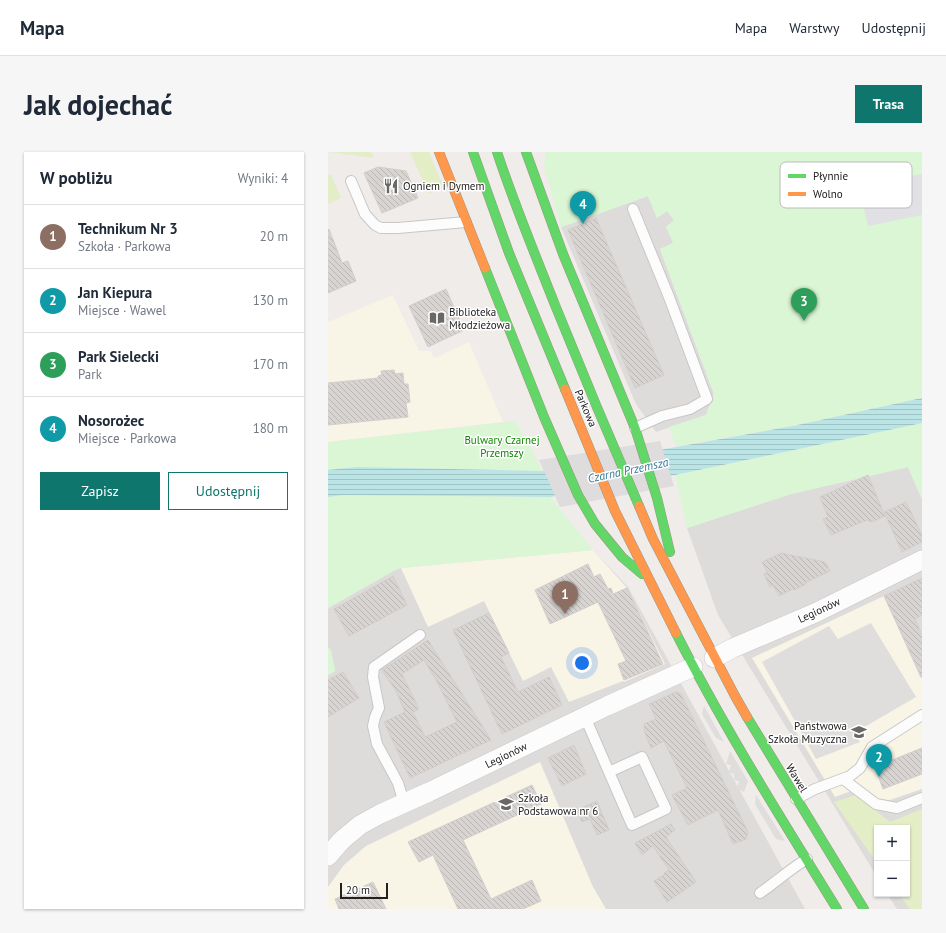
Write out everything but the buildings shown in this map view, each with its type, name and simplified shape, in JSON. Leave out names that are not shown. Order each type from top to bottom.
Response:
[{"type":"street","points":[[439,152],[544,417],[578,495],[595,524],[622,557],[649,580]]},
{"type":"street","name":"Parkowa","points":[[473,152],[509,253],[615,510],[693,667]]},
{"type":"street","name":"Parkowa","points":[[497,152],[510,191],[606,431],[637,503],[714,658]]},
{"type":"street","points":[[529,154],[563,254],[635,428],[657,498],[680,592]]},
{"type":"street","name":"Legionów","points":[[714,658],[732,648],[803,618],[922,560]]},
{"type":"street","name":"Wawel","points":[[714,658],[796,799],[864,909]]},
{"type":"street","points":[[693,667],[747,763],[837,909]]},
{"type":"street","name":"Legionów","points":[[328,856],[342,840],[360,825],[693,667]]},
{"type":"lane","points":[[351,181],[365,214],[375,225],[381,228],[466,222]]},
{"type":"lane","points":[[633,209],[669,297],[707,399],[690,409],[662,416],[635,428]]},
{"type":"lane","points":[[404,803],[398,783],[377,744],[373,726],[379,708],[373,677],[374,666],[420,636]]},
{"type":"lane","points":[[796,799],[815,789],[850,776],[860,768],[872,747],[922,715]]},
{"type":"lane","points":[[585,717],[632,825],[666,809],[642,757],[609,772]]},
{"type":"lane","points":[[843,779],[876,804],[897,808],[922,798]]},
{"type":"lane","points":[[760,893],[807,859]]},
{"type":"shaded area","points":[[922,174],[922,215],[868,226],[864,208],[912,208],[912,176]]},
{"type":"shaded area","points":[[648,196],[657,218],[667,211],[674,220],[673,243],[660,249],[714,394],[706,415],[656,432],[636,404],[561,227]]},
{"type":"shaded area","points":[[393,295],[419,351],[430,351],[435,358],[469,342],[503,422],[328,442],[328,322]]},
{"type":"shaded area","points":[[908,467],[922,499],[922,909],[897,909],[889,897],[910,897],[910,825],[874,825],[874,872],[718,615],[687,528],[791,494]]},
{"type":"shaded area","points":[[593,550],[628,587],[805,909],[328,909],[328,675],[335,671],[331,651],[328,647],[328,608],[401,568]]},
{"type":"shaded area","points":[[593,550],[627,588],[665,664],[624,682],[623,681],[569,702],[551,667],[523,681],[484,601],[428,627],[401,568]]},
{"type":"shaded area","name":"Państwowa Szkoła Muzyczna","points":[[884,596],[920,677],[922,677],[922,789],[887,801],[874,799],[862,787],[835,797],[752,658]]},
{"type":"shaded area","points":[[871,623],[916,697],[868,725],[853,731],[860,742],[816,759],[762,662],[829,626],[838,639]]},
{"type":"shaded area","points":[[704,706],[724,742],[716,738],[702,714]]},
{"type":"shaded area","points":[[730,751],[748,781],[744,792],[737,789],[739,781],[734,780],[734,774],[729,772],[731,765],[726,764]]},
{"type":"shaded area","name":"Szkoła Podstawowa nr 6","points":[[540,762],[593,887],[606,909],[328,909],[328,887],[344,865],[366,846]]},
{"type":"shaded area","points":[[756,795],[785,841],[776,839],[755,804]]},
{"type":"green space","points":[[329,152],[371,152],[374,158]]},
{"type":"green space","points":[[410,152],[429,152],[444,188],[429,194]]},
{"type":"green space","points":[[546,152],[922,152],[922,398],[793,426],[676,446],[669,427],[706,415],[714,394],[660,249],[673,243],[666,227],[674,220],[667,211],[657,218],[648,196],[561,227],[544,166]]},
{"type":"green space","points":[[328,174],[331,175],[341,198],[328,204]]},
{"type":"green space","name":"Bulwary Czarnej Przemszy","points":[[515,421],[529,444],[542,471],[356,467],[328,470],[328,442]]},
{"type":"green space","points":[[922,423],[922,499],[908,467],[791,494],[687,528],[675,475]]},
{"type":"green space","points":[[343,495],[550,497],[593,550],[401,568],[328,608],[328,497]]},
{"type":"green space","points":[[328,647],[331,651],[335,671],[328,675]]},
{"type":"green space","points":[[856,795],[890,822],[922,809],[922,909],[910,909],[901,897],[910,897],[910,825],[874,825],[874,859],[834,802]]},
{"type":"water","name":"Czarna Przemsza","points":[[922,398],[922,423],[675,475],[550,497],[343,495],[328,497],[328,470],[356,467],[542,471],[793,426]]},
{"type":"pier","points":[[660,441],[674,486],[560,507],[539,460]]},
{"type":"traffic: fast","points":[[473,152],[509,253],[565,389]]},
{"type":"traffic: fast","points":[[497,152],[555,305],[639,506]]},
{"type":"traffic: fast","points":[[526,152],[563,254],[635,428],[657,498],[670,552]]},
{"type":"traffic: fast","points":[[485,268],[544,417],[578,495],[595,524],[622,557],[642,574]]},
{"type":"traffic: fast","points":[[676,633],[733,738],[837,909]]},
{"type":"traffic: fast","points":[[747,717],[864,909]]},
{"type":"traffic: slow","points":[[439,152],[485,268]]},
{"type":"traffic: slow","points":[[565,389],[615,511],[676,633]]},
{"type":"traffic: slow","points":[[639,506],[653,539],[747,717]]},
{"type":"place","name":"Ogniem i Dymem","points":[[391,186]]},
{"type":"place","name":"Nosorożec","points":[[583,224]]},
{"type":"place","name":"Biblioteka Młodzieżowa","points":[[437,318]]},
{"type":"place","name":"Park Sielecki","points":[[804,321]]},
{"type":"place","name":"Technikum Nr 3","points":[[565,614]]},
{"type":"place","name":"Państwowa Szkoła Muzyczna","points":[[859,732]]},
{"type":"place","name":"Jan Kiepura","points":[[879,777]]},
{"type":"place","name":"Szkoła Podstawowa nr 6","points":[[506,804]]}]
